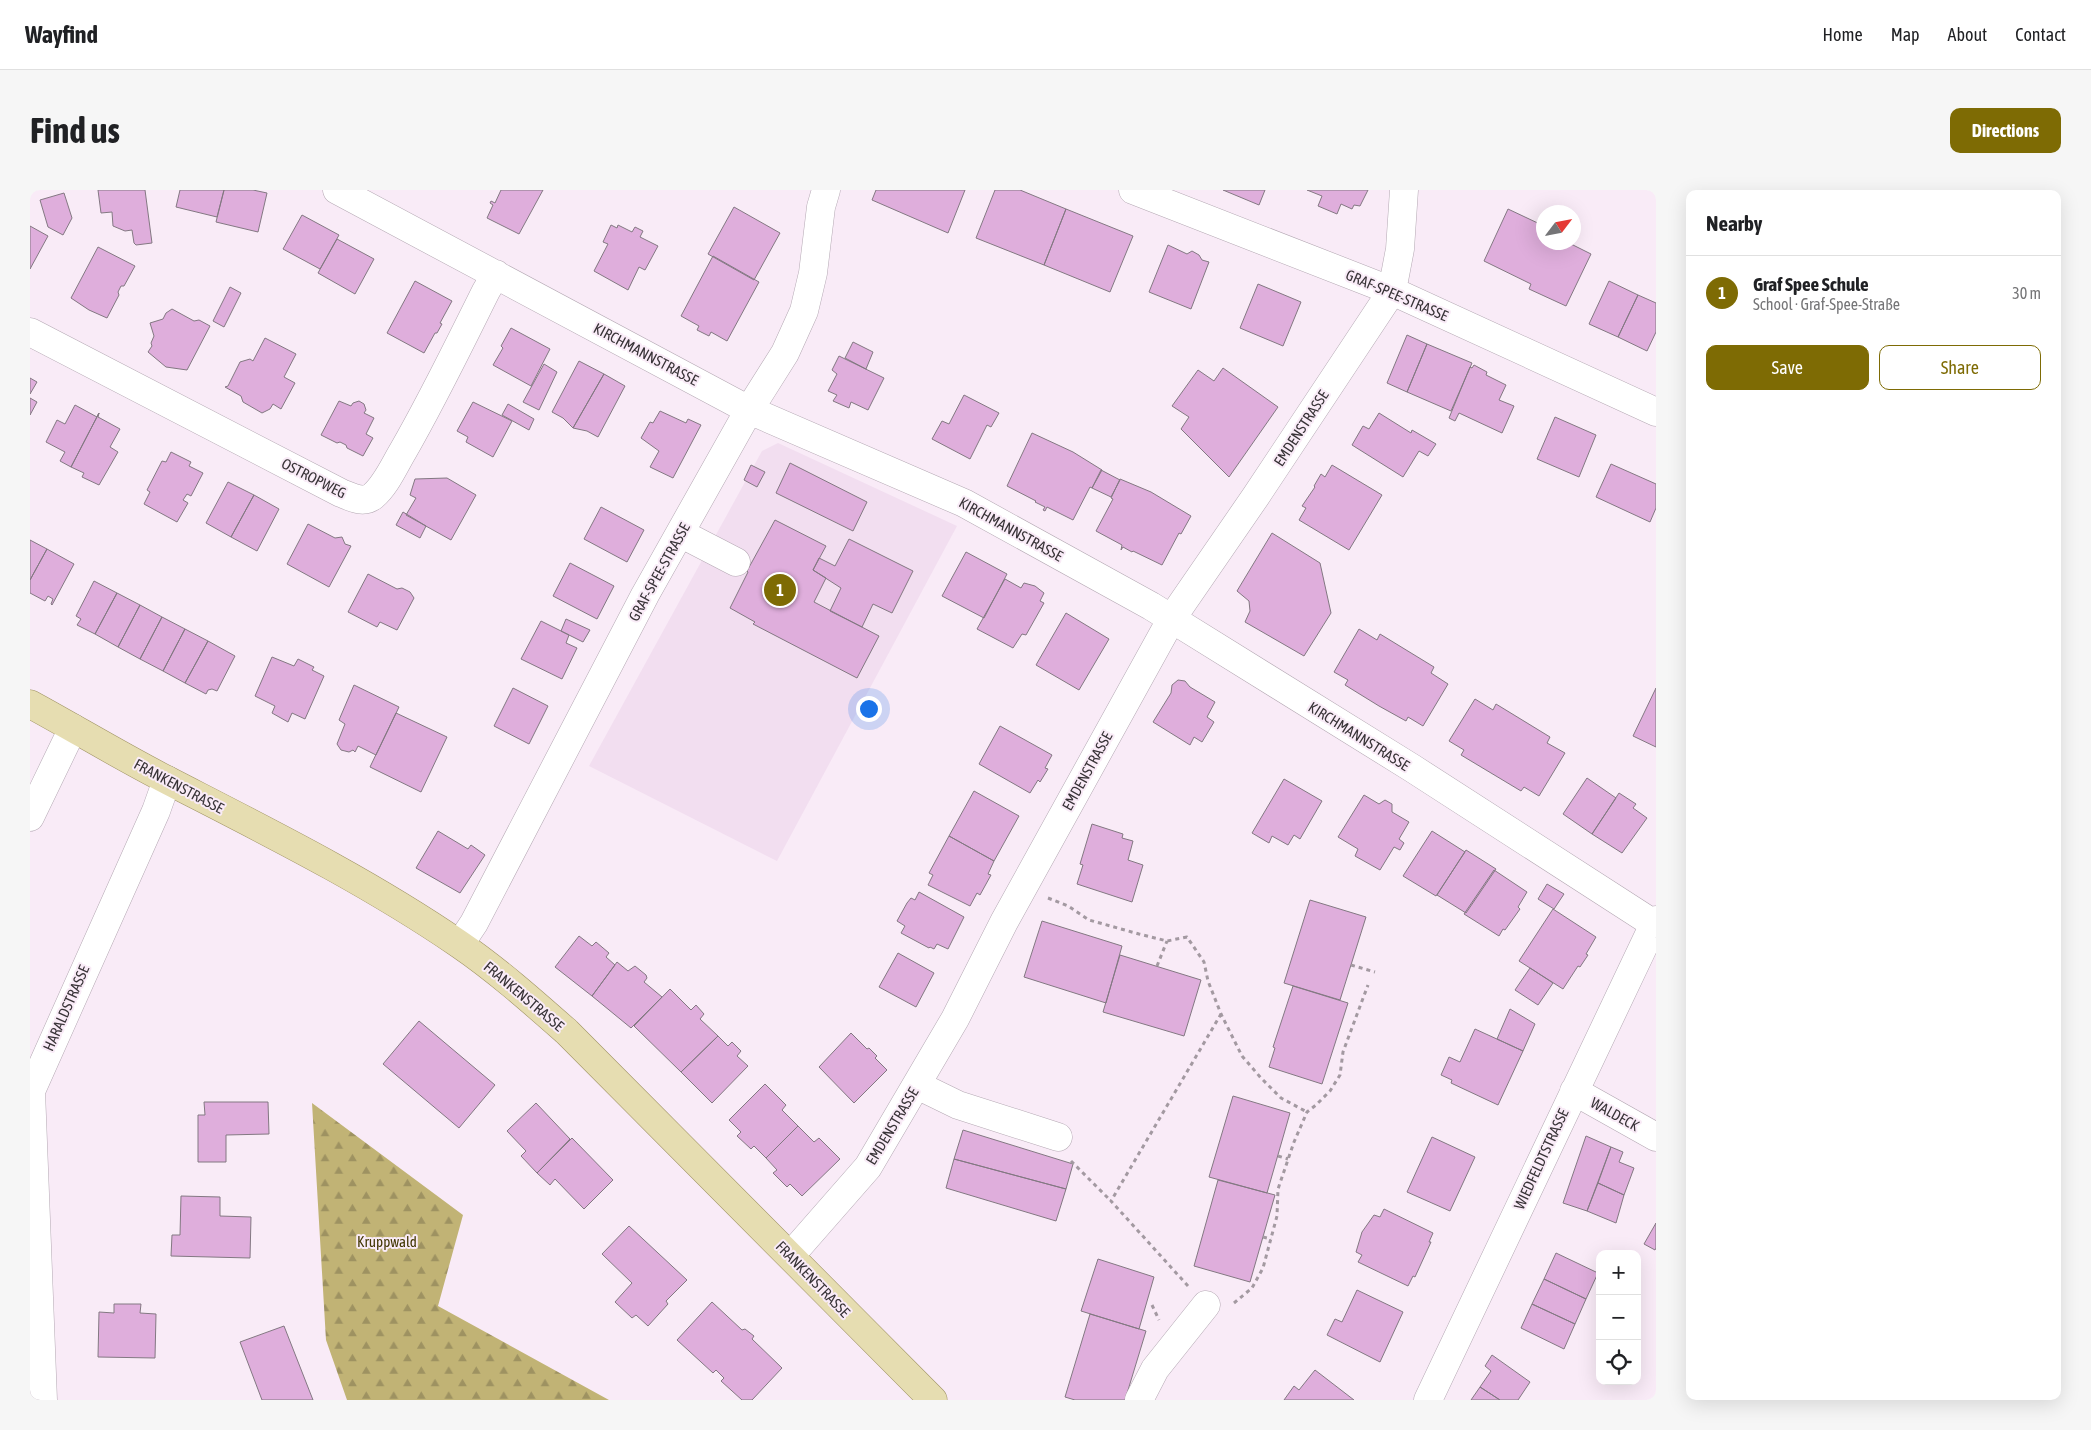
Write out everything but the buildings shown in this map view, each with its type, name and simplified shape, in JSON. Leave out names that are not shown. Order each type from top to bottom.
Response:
[{"type":"main road","name":"FRANKENSTRASSE","points":[[30,704],[167,780],[302,849],[374,889],[460,944],[521,992],[567,1032],[791,1255],[933,1400]]},
{"type":"street","name":"KIRCHMANNSTRASSE","points":[[337,190],[749,410],[964,503],[1172,618],[1655,922]]},
{"type":"street","name":"GRAF-SPEE-STRASSE","points":[[460,944],[474,923],[645,595],[749,410],[785,353],[804,311],[813,273],[821,207],[826,190]]},
{"type":"street","name":"GRAF-SPEE-STRASSE","points":[[1133,190],[1392,291],[1656,412]]},
{"type":"street","points":[[1392,291],[1400,249],[1404,190]]},
{"type":"street","name":"OSTROPWEG","points":[[30,332],[341,493],[357,500],[367,499],[373,496],[386,480],[418,426],[496,274]]},
{"type":"street","name":"EMDENSTRASSE","points":[[791,1255],[868,1167],[955,1019],[1024,888],[1172,618],[1256,496],[1392,291]]},
{"type":"street","points":[[680,533],[736,562]]},
{"type":"street","points":[[31,813],[73,728]]},
{"type":"street","name":"HARALDSTRASSE","points":[[43,1400],[36,1374],[30,1091],[156,811],[167,780]]},
{"type":"street","name":"WIEDFELDTSTRASSE","points":[[1428,1400],[1655,922]]},
{"type":"street","points":[[917,1085],[958,1105],[1058,1137]]},
{"type":"street","name":"WALDECK","points":[[1574,1091],[1656,1137]]},
{"type":"street","points":[[1139,1400],[1156,1369],[1206,1305]]},
{"type":"path","points":[[1024,888],[1068,906],[1089,920],[1167,941],[1187,937],[1204,962],[1208,981],[1221,1014],[1242,1056],[1281,1098],[1307,1112]]},
{"type":"path","points":[[1157,966],[1167,941]]},
{"type":"path","points":[[1351,965],[1375,972]]},
{"type":"path","points":[[1058,1137],[1071,1161],[1111,1201],[1206,1305],[1228,1307],[1252,1288],[1263,1268],[1277,1216],[1278,1189],[1288,1159],[1307,1112],[1330,1091],[1340,1075],[1343,1052],[1368,984]]},
{"type":"path","points":[[1111,1201],[1221,1014]]},
{"type":"path","points":[[1278,1156],[1288,1159]]},
{"type":"path","points":[[1263,1237],[1271,1239]]},
{"type":"shaded area","points":[[778,443],[957,526],[777,861],[589,766],[762,451]]},
{"type":"green space","name":"Kruppwald","points":[[312,1103],[463,1215],[438,1306],[609,1400],[347,1400],[326,1340]]},
{"type":"place","name":"Graf Spee Schule","points":[[780,590]]}]
